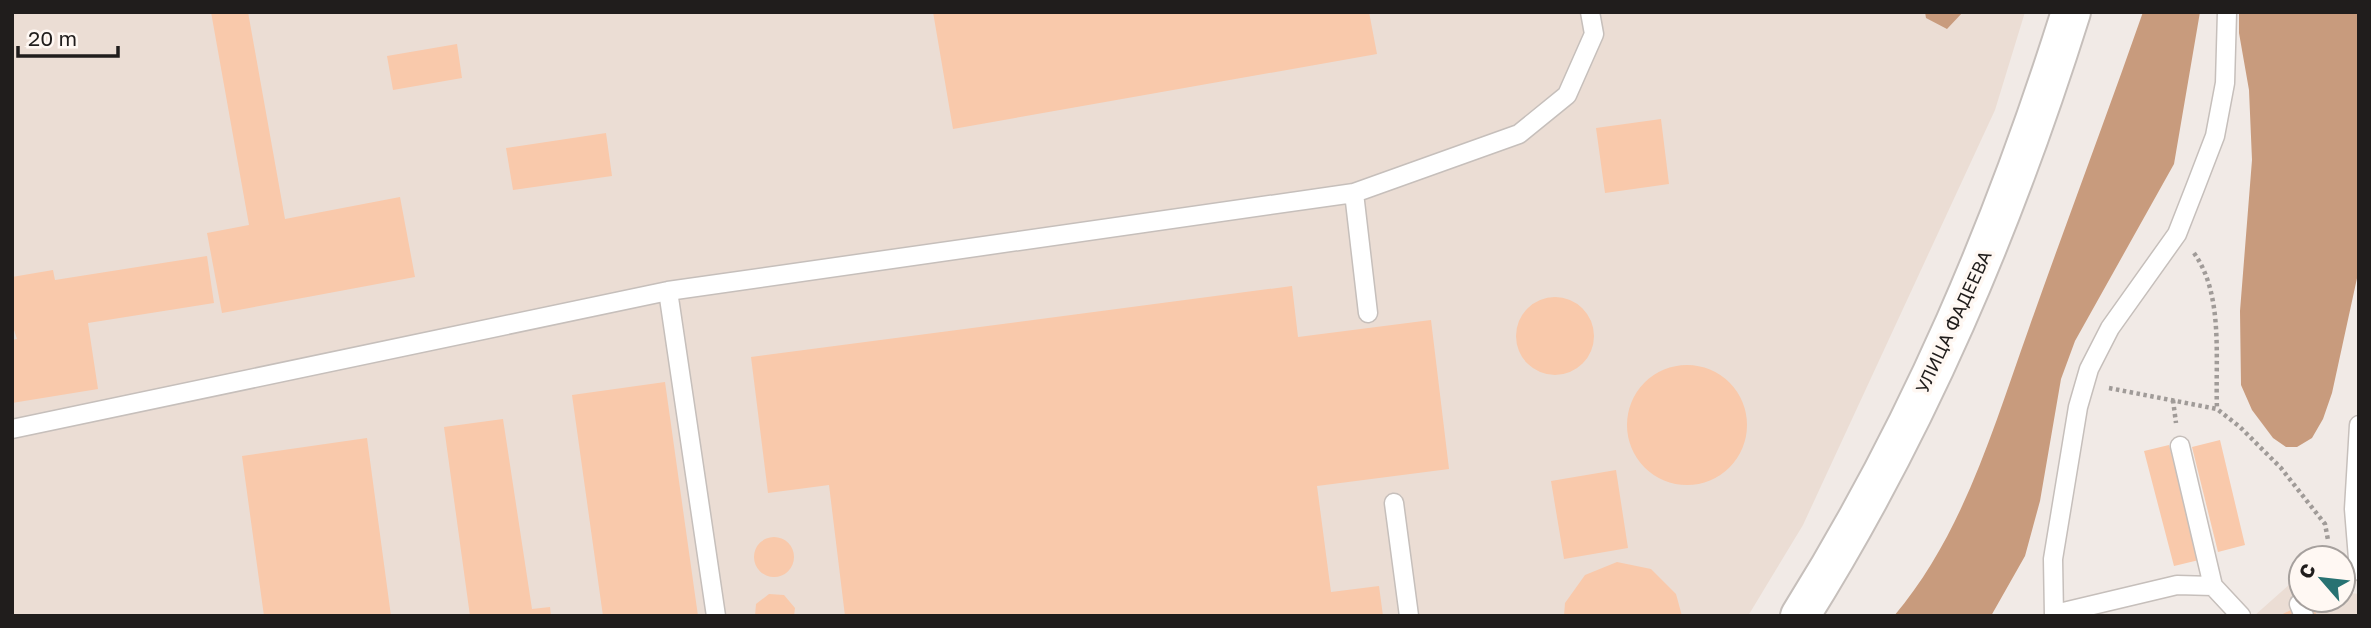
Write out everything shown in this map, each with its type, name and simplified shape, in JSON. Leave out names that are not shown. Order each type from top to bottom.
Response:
[{"type":"main road","name":"УЛИЦА ФАДЕЕВА","points":[[1800,616],[1843,548],[1939,360],[1994,237],[2039,112],[2071,12]]},
{"type":"lane","points":[[12,429],[668,291],[1354,192],[1519,134],[1567,95],[1594,34],[1590,12]]},
{"type":"lane","points":[[2213,586],[2178,584],[2054,615],[2053,559],[2088,369],[2105,337],[2177,234],[2214,136],[2225,83],[2227,12]]},
{"type":"lane","points":[[1354,192],[1368,313]]},
{"type":"lane","points":[[668,291],[716,616]]},
{"type":"lane","points":[[2359,425],[2354,509],[2359,571]]},
{"type":"lane","points":[[2180,446],[2213,586],[2241,616]]},
{"type":"lane","points":[[1394,503],[1409,616]]},
{"type":"path","points":[[2177,234],[2207,270],[2214,302],[2217,409]]},
{"type":"path","points":[[2083,387],[2135,392],[2217,409],[2240,427],[2281,468],[2325,524],[2329,544]]},
{"type":"shaded area","points":[[12,12],[2025,12],[1995,110],[1803,525],[1748,616],[12,616]]},
{"type":"shaded area","points":[[1925,12],[1963,12],[1947,29],[1926,18]]},
{"type":"shaded area","points":[[2143,12],[2200,12],[2174,164],[2075,341],[2061,379],[2040,501],[2025,556],[1991,616],[1894,616],[1940,550],[1974,478]]},
{"type":"shaded area","points":[[2239,12],[2359,12],[2359,269],[2332,393],[2323,419],[2312,438],[2297,447],[2286,447],[2273,438],[2252,410],[2241,385],[2240,311],[2252,160],[2249,90],[2239,33]]},
{"type":"shaded area","points":[[2287,587],[2287,614],[2357,614],[2359,594],[2359,616],[2254,616]]},
{"type":"building","points":[[211,12],[248,12],[285,219],[400,197],[415,277],[222,313],[207,233],[249,225]]},
{"type":"building","points":[[933,12],[1369,12],[1377,54],[953,129]]},
{"type":"building","points":[[457,44],[462,78],[393,90],[387,56]]},
{"type":"building","points":[[1661,119],[1669,184],[1605,193],[1596,128]]},
{"type":"building","points":[[606,133],[612,176],[513,190],[506,148]]},
{"type":"building","points":[[207,256],[214,303],[88,323],[98,389],[12,403],[12,340],[17,339],[12,324],[12,277],[53,270],[55,280]]},
{"type":"building","points":[[1292,286],[1298,337],[1431,320],[1449,469],[1317,486],[1331,592],[1379,586],[1383,616],[845,616],[829,485],[768,493],[751,357]]},
{"type":"building","points":[[1555,297],[1570,300],[1587,314],[1594,336],[1591,351],[1577,368],[1555,375],[1540,372],[1523,358],[1516,336],[1519,321],[1533,304]]},
{"type":"building","points":[[1687,365],[1710,369],[1730,382],[1743,402],[1747,425],[1743,448],[1730,468],[1710,481],[1687,485],[1664,481],[1644,468],[1631,448],[1627,425],[1631,402],[1644,382],[1664,369]]},
{"type":"building","points":[[665,382],[698,616],[603,616],[572,395]]},
{"type":"building","points":[[503,419],[532,609],[550,607],[551,616],[470,616],[444,427]]},
{"type":"building","points":[[367,438],[391,616],[264,616],[242,456]]},
{"type":"building","points":[[2220,440],[2245,545],[2218,552],[2192,447]]},
{"type":"building","points":[[2169,445],[2199,560],[2174,566],[2144,451]]},
{"type":"building","points":[[1616,470],[1628,548],[1564,559],[1551,481]]},
{"type":"building","points":[[774,537],[788,543],[794,557],[788,571],[774,577],[760,571],[754,557],[760,543]]},
{"type":"building","points":[[1617,562],[1651,569],[1676,594],[1682,616],[1564,616],[1565,603],[1585,575]]},
{"type":"building","points":[[769,594],[784,595],[795,608],[794,616],[755,616],[756,604]]},
{"type":"building","points":[[2287,612],[2287,614],[2317,616],[2279,616]]}]
